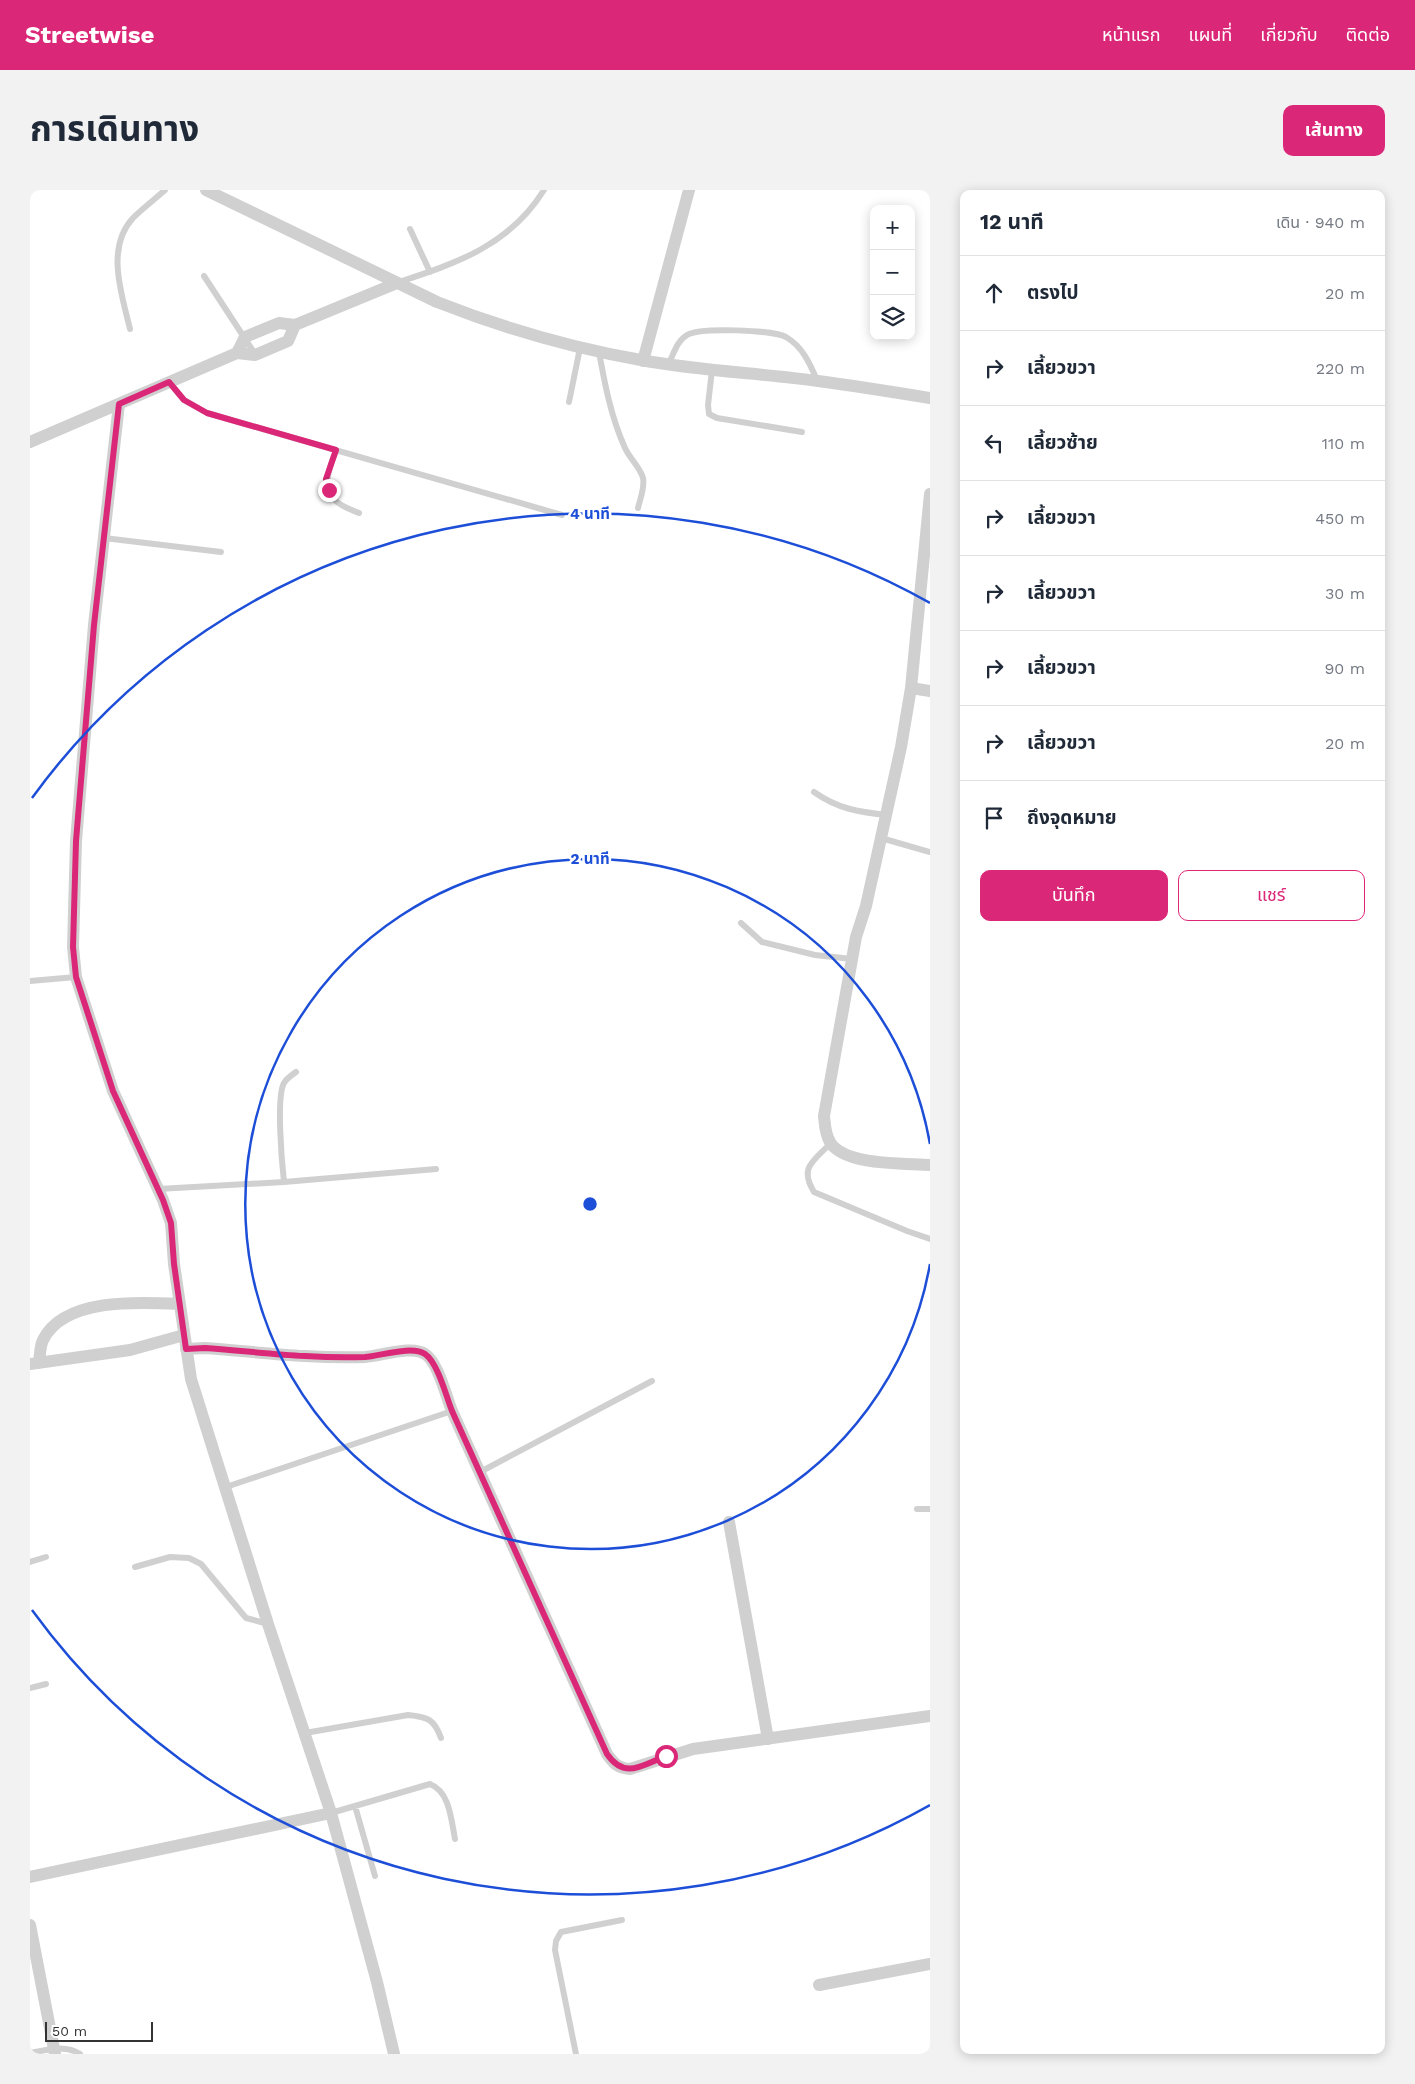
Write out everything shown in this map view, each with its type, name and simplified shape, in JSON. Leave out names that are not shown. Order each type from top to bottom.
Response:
[{"type":"street","points":[[206,190],[397,283],[466,313],[580,348],[712,370],[817,381],[930,398]]},
{"type":"street","points":[[643,360],[690,190]]},
{"type":"street","points":[[237,353],[245,337],[279,323],[295,325],[397,283]]},
{"type":"street","points":[[30,442],[237,353],[255,354],[288,341],[295,325]]},
{"type":"street","points":[[119,404],[94,625],[76,841],[73,947],[76,977],[113,1091],[158,1189],[171,1223],[191,1379],[268,1624],[331,1813],[377,1982],[394,2054]]},
{"type":"street","points":[[930,494],[910,688],[901,747],[866,906],[856,937],[824,1116],[825,1131],[830,1144],[842,1153],[855,1159],[930,1166]]},
{"type":"street","points":[[910,688],[930,690]]},
{"type":"street","points":[[180,1304],[135,1302],[105,1304],[66,1317],[51,1328],[42,1341],[35,1363],[130,1350],[184,1335]]},
{"type":"street","points":[[186,1349],[205,1348],[336,1358],[378,1356],[411,1350],[418,1350],[425,1354],[434,1365],[452,1411],[607,1754],[614,1764],[621,1768],[630,1769],[693,1749],[930,1716]]},
{"type":"street","points":[[729,1522],[768,1739]]},
{"type":"street","points":[[30,1877],[331,1813]]},
{"type":"street","points":[[30,1925],[55,2051]]},
{"type":"street","points":[[819,1985],[930,1964]]},
{"type":"lane","points":[[130,329],[117,272],[119,251],[124,232],[132,219],[165,190]]},
{"type":"lane","points":[[397,283],[471,256],[523,218],[544,190]]},
{"type":"lane","points":[[410,229],[430,272]]},
{"type":"lane","points":[[204,276],[255,354]]},
{"type":"lane","points":[[669,363],[677,344],[688,334],[708,330],[742,331],[785,336],[798,346],[808,360],[817,381]]},
{"type":"lane","points":[[569,402],[580,348]]},
{"type":"lane","points":[[599,352],[610,407],[626,450],[643,478],[644,485],[638,508]]},
{"type":"lane","points":[[712,370],[708,405],[709,414],[718,418],[802,432]]},
{"type":"lane","points":[[169,382],[184,400],[207,413],[562,515]]},
{"type":"lane","points":[[336,450],[326,479],[329,490],[336,502],[359,513]]},
{"type":"lane","points":[[104,538],[221,552]]},
{"type":"lane","points":[[814,792],[827,801],[851,811],[887,816]]},
{"type":"lane","points":[[881,838],[930,852]]},
{"type":"lane","points":[[741,923],[762,942],[814,955],[852,959]]},
{"type":"lane","points":[[30,981],[76,977]]},
{"type":"lane","points":[[284,1182],[280,1151],[281,1098],[284,1083],[296,1072]]},
{"type":"lane","points":[[830,1144],[812,1162],[807,1173],[808,1181],[814,1192],[907,1231],[930,1238]]},
{"type":"lane","points":[[158,1189],[284,1182],[436,1169]]},
{"type":"lane","points":[[480,1472],[652,1381]]},
{"type":"lane","points":[[226,1487],[452,1411]]},
{"type":"lane","points":[[918,1509],[930,1509]]},
{"type":"lane","points":[[30,1562],[46,1557]]},
{"type":"lane","points":[[135,1567],[170,1557],[189,1558],[201,1564],[246,1618],[268,1624]]},
{"type":"lane","points":[[30,1688],[46,1684]]},
{"type":"lane","points":[[305,1733],[408,1715],[424,1716],[436,1724],[441,1738]]},
{"type":"lane","points":[[331,1813],[430,1784],[437,1787],[443,1793],[455,1838]]},
{"type":"lane","points":[[355,1806],[375,1876]]},
{"type":"lane","points":[[576,2054],[555,1950],[556,1941],[561,1932],[622,1920]]},
{"type":"lane","points":[[30,2053],[74,2050],[80,2054]]},
{"type":"route","points":[[329,490],[326,479],[336,450],[207,413],[184,400],[169,382],[119,404],[94,625],[76,841],[73,947],[76,977],[113,1091],[163,1200],[171,1223],[174,1264],[186,1349],[205,1348],[336,1358],[378,1356],[418,1350],[430,1358],[452,1411],[540,1602],[607,1754],[614,1764],[621,1768],[630,1769],[666,1756]]}]
